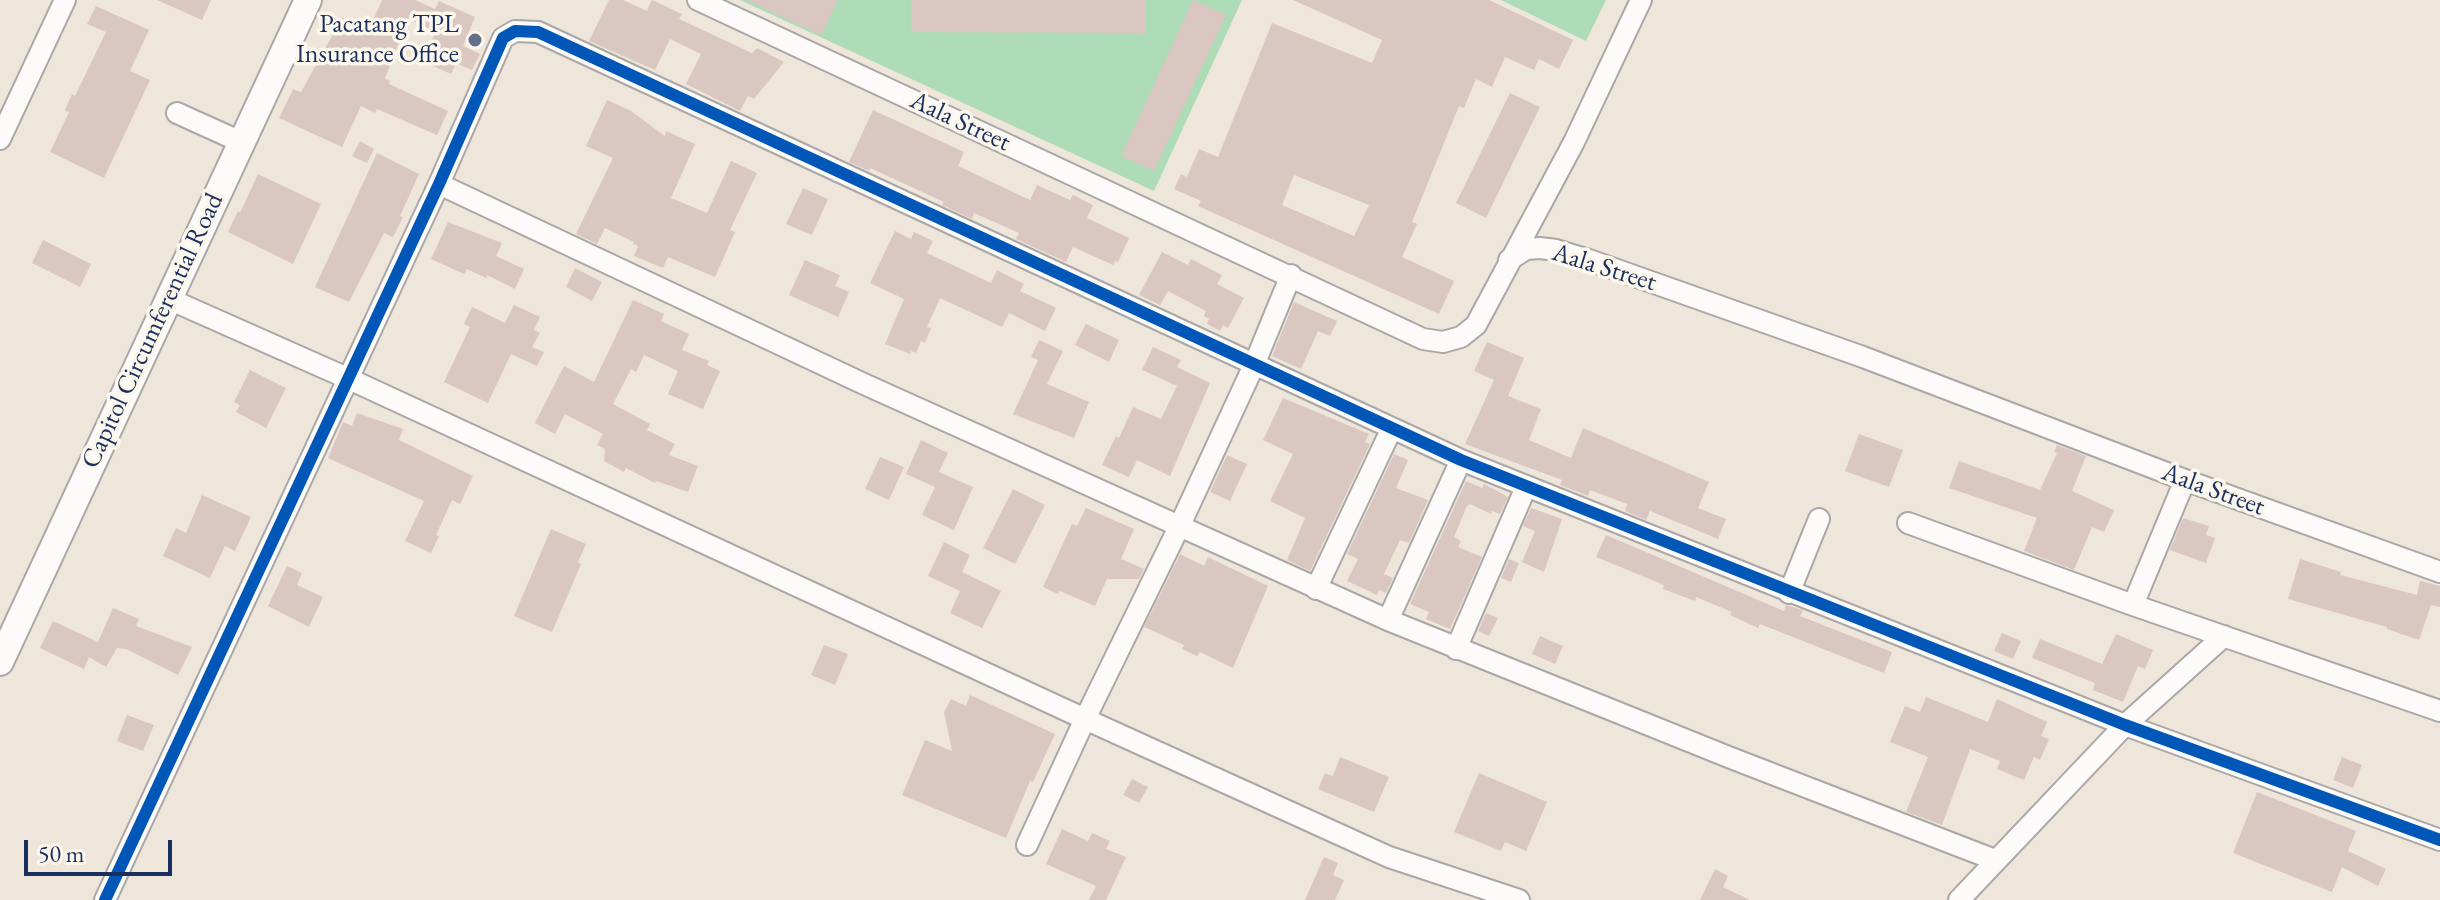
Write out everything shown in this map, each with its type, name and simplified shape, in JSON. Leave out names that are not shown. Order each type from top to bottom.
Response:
[{"type":"main road","name":"Capitol Circumferential Road","points":[[0,662],[308,0]]},
{"type":"street","points":[[1509,260],[1574,142],[1641,0]]},
{"type":"street","name":"Aala Street","points":[[702,1],[1423,339],[1443,342],[1461,337],[1476,325],[1509,260],[1526,249],[1556,250],[1863,357],[2185,480],[2440,572]]},
{"type":"street","points":[[0,139],[59,2]]},
{"type":"street","points":[[105,900],[439,184],[503,38],[515,31],[538,32],[1461,460],[2125,725],[2440,840]]},
{"type":"street","points":[[177,113],[241,142]]},
{"type":"street","points":[[439,184],[864,384],[1316,589],[1456,649],[1995,860]]},
{"type":"street","points":[[1027,845],[1180,525],[1254,365],[1291,275]]},
{"type":"street","points":[[169,299],[1389,857],[1519,900]]},
{"type":"street","points":[[1316,589],[1391,430]]},
{"type":"street","points":[[1388,620],[1461,460]]},
{"type":"street","points":[[2133,605],[2185,480]]},
{"type":"street","points":[[1456,649],[1526,487]]},
{"type":"street","points":[[1789,593],[1819,519]]},
{"type":"street","points":[[1908,523],[2440,711]]},
{"type":"street","points":[[1959,900],[2125,725],[2224,636]]},
{"type":"green space","points":[[740,0],[1242,0],[1154,191]]},
{"type":"green space","points":[[1501,0],[1606,0],[1586,41]]},
{"type":"building","points":[[157,0],[211,0],[202,20]]},
{"type":"building","points":[[382,0],[415,0],[435,9],[439,1],[475,17],[463,46],[480,54],[472,70],[456,63],[451,74],[422,61],[436,31],[408,19],[385,78],[390,81],[389,84],[448,111],[437,135],[377,109],[375,113],[361,106],[342,147],[279,118],[293,89],[301,92],[342,18],[369,30]]},
{"type":"building","points":[[609,0],[623,0],[647,11],[652,0],[682,14],[679,19],[752,53],[757,48],[784,62],[754,99],[748,96],[740,111],[686,84],[701,54],[670,39],[655,70],[589,41]]},
{"type":"building","points":[[747,0],[838,0],[821,35]]},
{"type":"building","points":[[911,0],[1146,0],[1146,33],[911,32]]},
{"type":"building","points":[[1193,0],[1226,15],[1154,171],[1121,156]]},
{"type":"building","points":[[1293,0],[1489,0],[1573,40],[1559,69],[1539,59],[1534,70],[1505,57],[1492,87],[1476,79],[1464,108],[1459,106],[1412,222],[1417,224],[1402,257],[1454,281],[1439,314],[1198,206],[1201,201],[1174,189],[1181,174],[1187,177],[1199,149],[1218,157],[1272,23],[1372,63],[1382,40]],"holes":[[[1294,175],[1369,205],[1354,236],[1282,205]]]},
{"type":"building","points":[[96,6],[149,30],[130,71],[150,80],[104,178],[50,152],[69,112],[65,110],[72,94],[75,96],[106,32],[87,24]]},
{"type":"building","points":[[1510,93],[1540,107],[1486,218],[1456,203]]},
{"type":"building","points":[[607,100],[631,111],[665,136],[666,131],[695,144],[671,198],[707,213],[731,161],[757,173],[730,230],[735,232],[715,277],[668,257],[663,268],[634,256],[638,246],[634,242],[605,228],[597,244],[576,234],[613,158],[586,146]]},
{"type":"building","points":[[873,110],[964,152],[958,166],[1030,200],[1037,185],[1070,200],[1073,195],[1093,205],[1087,218],[1129,238],[1118,262],[1115,261],[1113,265],[1073,247],[1066,262],[1016,239],[1019,233],[974,213],[972,219],[942,205],[944,202],[870,168],[869,171],[849,162]]},
{"type":"building","points":[[360,141],[374,149],[367,163],[352,156]]},
{"type":"building","points":[[377,153],[419,174],[393,237],[384,233],[349,302],[315,287]]},
{"type":"building","points":[[258,174],[321,204],[293,264],[228,232]]},
{"type":"building","points":[[803,188],[828,199],[812,235],[786,224]]},
{"type":"building","points":[[448,222],[502,243],[496,256],[524,269],[515,289],[487,275],[486,278],[467,269],[464,274],[431,259]]},
{"type":"building","points":[[895,231],[911,239],[914,232],[933,241],[927,253],[991,283],[997,270],[1024,284],[1020,291],[1056,308],[1045,331],[1009,313],[1002,327],[940,298],[927,327],[931,328],[925,343],[921,341],[916,353],[911,351],[910,354],[885,344],[904,299],[870,283]]},
{"type":"building","points":[[43,240],[91,264],[80,287],[32,263]]},
{"type":"building","points":[[1162,252],[1188,265],[1191,259],[1222,275],[1217,284],[1244,298],[1228,328],[1223,325],[1220,331],[1207,324],[1206,311],[1168,291],[1160,305],[1139,295]]},
{"type":"building","points":[[805,260],[840,275],[835,286],[849,292],[838,317],[789,295]]},
{"type":"building","points":[[575,268],[602,282],[592,301],[566,287]]},
{"type":"building","points":[[633,300],[664,314],[661,321],[689,334],[682,350],[709,361],[707,365],[720,371],[703,409],[668,394],[678,371],[644,355],[636,372],[631,369],[613,404],[650,424],[647,430],[675,444],[669,455],[698,466],[688,492],[655,483],[626,468],[624,472],[604,461],[605,449],[597,445],[603,434],[565,414],[555,434],[535,423],[564,366],[594,382]]},
{"type":"building","points":[[1294,302],[1337,321],[1330,336],[1318,331],[1301,369],[1272,356]]},
{"type":"building","points":[[514,305],[540,317],[534,330],[540,333],[532,347],[544,352],[537,366],[511,354],[488,403],[444,382],[470,327],[464,324],[472,307],[505,323]]},
{"type":"building","points":[[1086,324],[1119,340],[1109,362],[1075,345]]},
{"type":"building","points":[[1039,340],[1063,351],[1047,384],[1089,402],[1074,438],[1013,414],[1038,360],[1031,357]]},
{"type":"building","points":[[1487,342],[1524,358],[1508,396],[1541,409],[1529,440],[1571,458],[1583,428],[1709,482],[1698,508],[1726,519],[1718,539],[1650,511],[1646,520],[1625,511],[1627,504],[1590,490],[1588,496],[1560,485],[1562,480],[1465,444],[1494,380],[1474,371]]},
{"type":"building","points":[[1153,347],[1181,360],[1177,367],[1210,383],[1170,476],[1137,460],[1129,477],[1102,465],[1116,436],[1119,438],[1133,407],[1161,419],[1177,386],[1142,370]]},
{"type":"building","points":[[250,370],[286,388],[266,428],[236,412],[240,405],[234,402]]},
{"type":"building","points":[[1283,398],[1369,434],[1365,442],[1370,444],[1310,571],[1287,560],[1305,518],[1270,501],[1293,454],[1263,440]]},
{"type":"building","points":[[357,413],[403,429],[399,440],[473,476],[460,504],[452,500],[431,553],[405,541],[424,501],[328,458],[343,422],[352,426]]},
{"type":"building","points":[[1859,434],[1903,450],[1889,487],[1845,471]]},
{"type":"building","points":[[921,440],[948,453],[939,472],[973,487],[954,530],[922,515],[935,487],[906,474]]},
{"type":"building","points":[[2057,445],[2086,456],[2072,491],[2114,510],[2104,532],[2092,527],[2074,570],[2024,551],[2037,518],[1949,488],[1959,461],[2040,490],[2057,453],[2054,452]]},
{"type":"building","points":[[1394,454],[1408,460],[1396,488],[1428,500],[1409,543],[1400,540],[1384,574],[1393,578],[1386,593],[1379,590],[1377,595],[1347,581],[1358,559],[1347,554]]},
{"type":"building","points":[[1227,455],[1247,464],[1230,501],[1210,492]]},
{"type":"building","points":[[880,457],[904,467],[889,500],[865,489]]},
{"type":"building","points":[[1466,481],[1482,488],[1484,484],[1508,497],[1500,514],[1492,511],[1491,514],[1470,504],[1467,506],[1454,537],[1461,541],[1458,547],[1482,557],[1450,629],[1426,619],[1429,612],[1410,604]]},
{"type":"building","points":[[1013,489],[1045,505],[1015,564],[983,548]]},
{"type":"building","points":[[202,495],[251,517],[235,551],[225,546],[210,578],[163,556],[176,528],[186,533]]},
{"type":"building","points":[[1086,508],[1134,529],[1121,559],[1144,569],[1139,579],[1107,579],[1095,606],[1043,587],[1072,524],[1077,526]]},
{"type":"building","points":[[1531,508],[1562,519],[1544,572],[1522,562],[1535,531],[1523,526]]},
{"type":"building","points":[[2183,518],[2209,526],[2206,535],[2215,538],[2206,563],[2170,550]]},
{"type":"building","points":[[551,529],[586,544],[578,562],[581,564],[552,632],[514,616]]},
{"type":"building","points":[[1606,535],[1784,611],[1786,605],[1803,610],[1800,616],[1892,652],[1884,673],[1760,624],[1758,628],[1730,615],[1732,612],[1696,597],[1695,601],[1663,589],[1664,585],[1596,557]]},
{"type":"building","points":[[944,542],[970,555],[962,572],[1001,591],[982,628],[950,613],[960,591],[928,576]]},
{"type":"building","points":[[1180,554],[1204,566],[1208,557],[1268,586],[1233,668],[1200,652],[1197,656],[1182,649],[1184,645],[1144,627]]},
{"type":"building","points":[[1509,559],[1519,563],[1511,582],[1501,578]]},
{"type":"building","points":[[2300,559],[2341,572],[2340,575],[2417,595],[2420,581],[2440,586],[2440,607],[2431,605],[2419,640],[2387,627],[2288,599]]},
{"type":"building","points":[[287,566],[302,573],[297,585],[323,597],[309,627],[268,606]]},
{"type":"building","points":[[113,608],[139,619],[136,626],[192,647],[178,675],[126,649],[117,648],[106,667],[89,657],[84,669],[40,648],[53,621],[98,642]]},
{"type":"building","points":[[1486,613],[1498,618],[1489,636],[1478,631]]},
{"type":"building","points":[[2002,633],[2021,641],[2013,659],[1994,651]]},
{"type":"building","points":[[2116,634],[2153,650],[2145,669],[2138,666],[2123,702],[2093,690],[2095,683],[2032,658],[2040,639],[2102,664]]},
{"type":"building","points":[[1540,636],[1563,646],[1555,664],[1532,654]]},
{"type":"building","points":[[824,645],[848,654],[835,685],[811,675]]},
{"type":"building","points":[[970,695],[1055,734],[1033,782],[1030,781],[1006,838],[902,795],[925,740],[952,751],[944,712],[951,699],[966,706]]},
{"type":"building","points":[[1926,697],[1988,722],[1997,699],[2047,722],[2041,736],[2049,739],[2040,760],[2034,757],[2024,780],[1997,769],[2000,761],[1970,749],[1942,825],[1906,812],[1928,757],[1890,742],[1905,706],[1920,712]]},
{"type":"building","points":[[127,715],[154,725],[143,751],[117,741]]},
{"type":"building","points":[[1340,757],[1389,777],[1374,812],[1318,789],[1325,773],[1333,776]]},
{"type":"building","points":[[2342,757],[2362,765],[2353,788],[2333,780]]},
{"type":"building","points":[[1479,773],[1547,802],[1526,851],[1505,842],[1501,851],[1454,832]]},
{"type":"building","points":[[1132,779],[1148,787],[1139,803],[1123,795]]},
{"type":"building","points":[[2257,792],[2356,831],[2348,851],[2386,869],[2378,886],[2342,867],[2332,892],[2233,853]]},
{"type":"building","points":[[1062,829],[1088,841],[1092,833],[1110,841],[1106,849],[1126,857],[1106,900],[1089,900],[1096,886],[1046,864]]},
{"type":"building","points":[[1324,857],[1338,863],[1333,875],[1344,880],[1335,900],[1305,900]]},
{"type":"building","points":[[1715,869],[1728,876],[1723,887],[1750,900],[1700,900]]},
{"type":"cycle path","points":[[105,900],[439,184],[503,38],[515,31],[538,32],[1461,460],[2125,725],[2440,840]]},
{"type":"place","name":"Pacatang TPL Insurance Office","points":[[475,40]]}]
